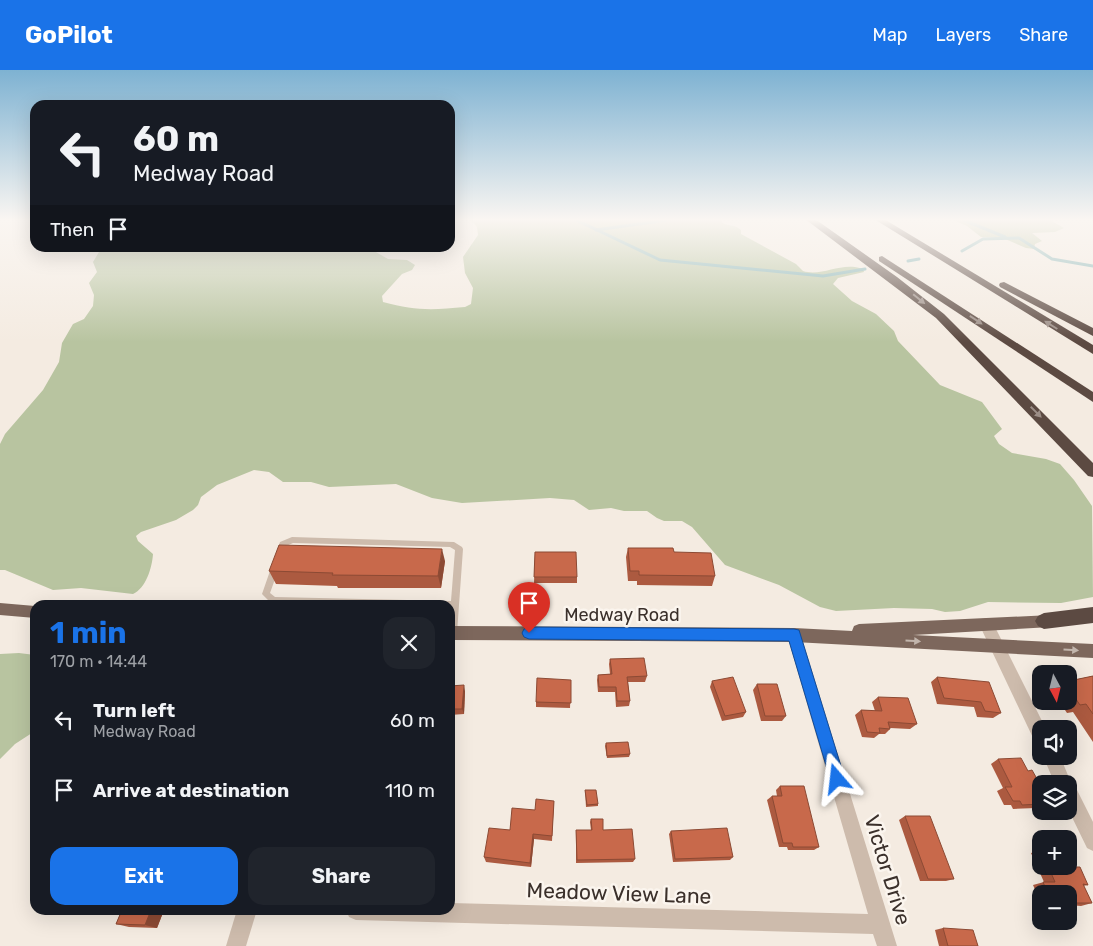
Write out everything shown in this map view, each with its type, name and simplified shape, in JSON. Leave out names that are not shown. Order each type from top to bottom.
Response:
[{"type":"highway","points":[[866,260],[940,316],[1093,472]]},
{"type":"highway","points":[[882,260],[945,299],[1093,398]]},
{"type":"highway","points":[[945,260],[1093,350]]},
{"type":"highway","points":[[958,260],[1093,333]]},
{"type":"highway","points":[[1044,621],[1093,615]]},
{"type":"main road","points":[[0,609],[30,612]]},
{"type":"main road","name":"Medway Road","points":[[794,635],[1044,621],[1093,622]]},
{"type":"main road","name":"Medway Road","points":[[455,633],[794,635],[1093,651]]},
{"type":"street","points":[[986,624],[1033,720]]},
{"type":"street","name":"Victor Drive","points":[[794,635],[887,946]]},
{"type":"street","points":[[1077,809],[1093,842]]},
{"type":"street","name":"Meadow View Lane","points":[[455,913],[880,924]]},
{"type":"street","points":[[236,946],[245,915]]},
{"type":"lane","points":[[270,600],[266,594],[283,544],[292,540],[450,544],[460,549],[455,610]]},
{"type":"green space","points":[[94,260],[407,260],[415,265],[412,270],[402,274],[382,296],[383,302],[415,308],[433,309],[465,307],[471,304],[473,288],[465,273],[463,260],[788,260],[803,271],[810,272],[847,267],[863,269],[864,272],[838,278],[833,284],[852,301],[876,314],[894,331],[898,341],[940,385],[982,402],[1002,429],[994,436],[999,444],[1012,453],[1046,459],[1060,464],[1074,480],[1092,506],[1093,597],[1061,603],[988,602],[960,611],[945,612],[932,609],[894,608],[836,611],[820,607],[779,585],[725,565],[692,527],[682,521],[664,521],[647,511],[624,511],[611,508],[589,510],[574,500],[550,498],[462,503],[432,498],[396,484],[329,487],[311,482],[283,482],[269,472],[254,470],[217,485],[201,497],[198,505],[193,510],[176,520],[141,532],[136,536],[138,541],[153,554],[145,582],[133,594],[81,588],[53,590],[5,570],[0,570],[0,444],[5,434],[43,390],[59,362],[62,343],[73,324],[84,319],[93,306],[94,295],[89,283],[97,272],[93,262]]},
{"type":"green space","points":[[0,654],[30,654],[30,734],[15,744],[0,759]]},
{"type":"building","points":[[279,545],[442,549],[438,576],[332,575],[333,573],[269,571]]},
{"type":"building","points":[[628,548],[673,548],[674,552],[711,553],[715,576],[639,575],[639,571],[630,571]]},
{"type":"building","points":[[535,552],[576,552],[577,577],[534,577]]},
{"type":"building","points":[[644,658],[647,676],[627,677],[630,701],[617,701],[616,687],[599,687],[598,675],[612,674],[610,659]]},
{"type":"building","points":[[1093,676],[1093,714],[1086,704],[1080,705],[1078,702],[1078,679]]},
{"type":"building","points":[[733,677],[746,712],[725,716],[712,681]]},
{"type":"building","points":[[937,677],[989,682],[1001,713],[985,711],[981,702],[944,698]]},
{"type":"building","points":[[537,678],[571,680],[571,703],[536,702]]},
{"type":"building","points":[[757,684],[777,684],[786,716],[765,716]]},
{"type":"building","points":[[464,685],[462,709],[455,709],[455,686]]},
{"type":"building","points":[[878,697],[908,698],[917,724],[888,722],[890,729],[879,728],[880,733],[867,732],[861,710],[882,711]]},
{"type":"building","points":[[628,742],[630,754],[607,756],[606,743]]},
{"type":"building","points":[[1021,758],[1028,771],[1032,770],[1035,775],[1032,775],[1032,804],[1022,805],[1020,801],[1013,801],[1005,787],[1012,787],[998,759]]},
{"type":"building","points":[[780,786],[804,786],[819,847],[793,847],[792,843],[783,843],[772,796],[782,796]]},
{"type":"building","points":[[585,790],[596,790],[598,804],[587,805]]},
{"type":"building","points":[[536,799],[554,801],[552,836],[533,834],[530,863],[484,857],[489,828],[510,830],[512,808],[535,810]]},
{"type":"building","points":[[905,816],[930,816],[954,879],[928,879]]},
{"type":"building","points":[[591,819],[603,819],[603,830],[632,829],[635,859],[577,860],[576,830],[592,830]]},
{"type":"building","points":[[727,828],[733,857],[675,859],[671,831]]},
{"type":"building","points":[[1077,867],[1080,867],[1088,885],[1083,884],[1092,903],[1077,903],[1077,885],[1044,885],[1043,882],[1055,882],[1052,875],[1077,875]]},
{"type":"building","points":[[120,915],[149,915],[145,925],[116,924]]},
{"type":"building","points":[[943,928],[973,930],[978,946],[948,946]]},
{"type":"waterway","points":[[660,260],[823,276],[865,269]]},
{"type":"waterway","points":[[908,261],[914,260]]},
{"type":"waterway","points":[[1057,260],[1093,266]]},
{"type":"route","points":[[529,633],[794,635],[837,779]]}]
